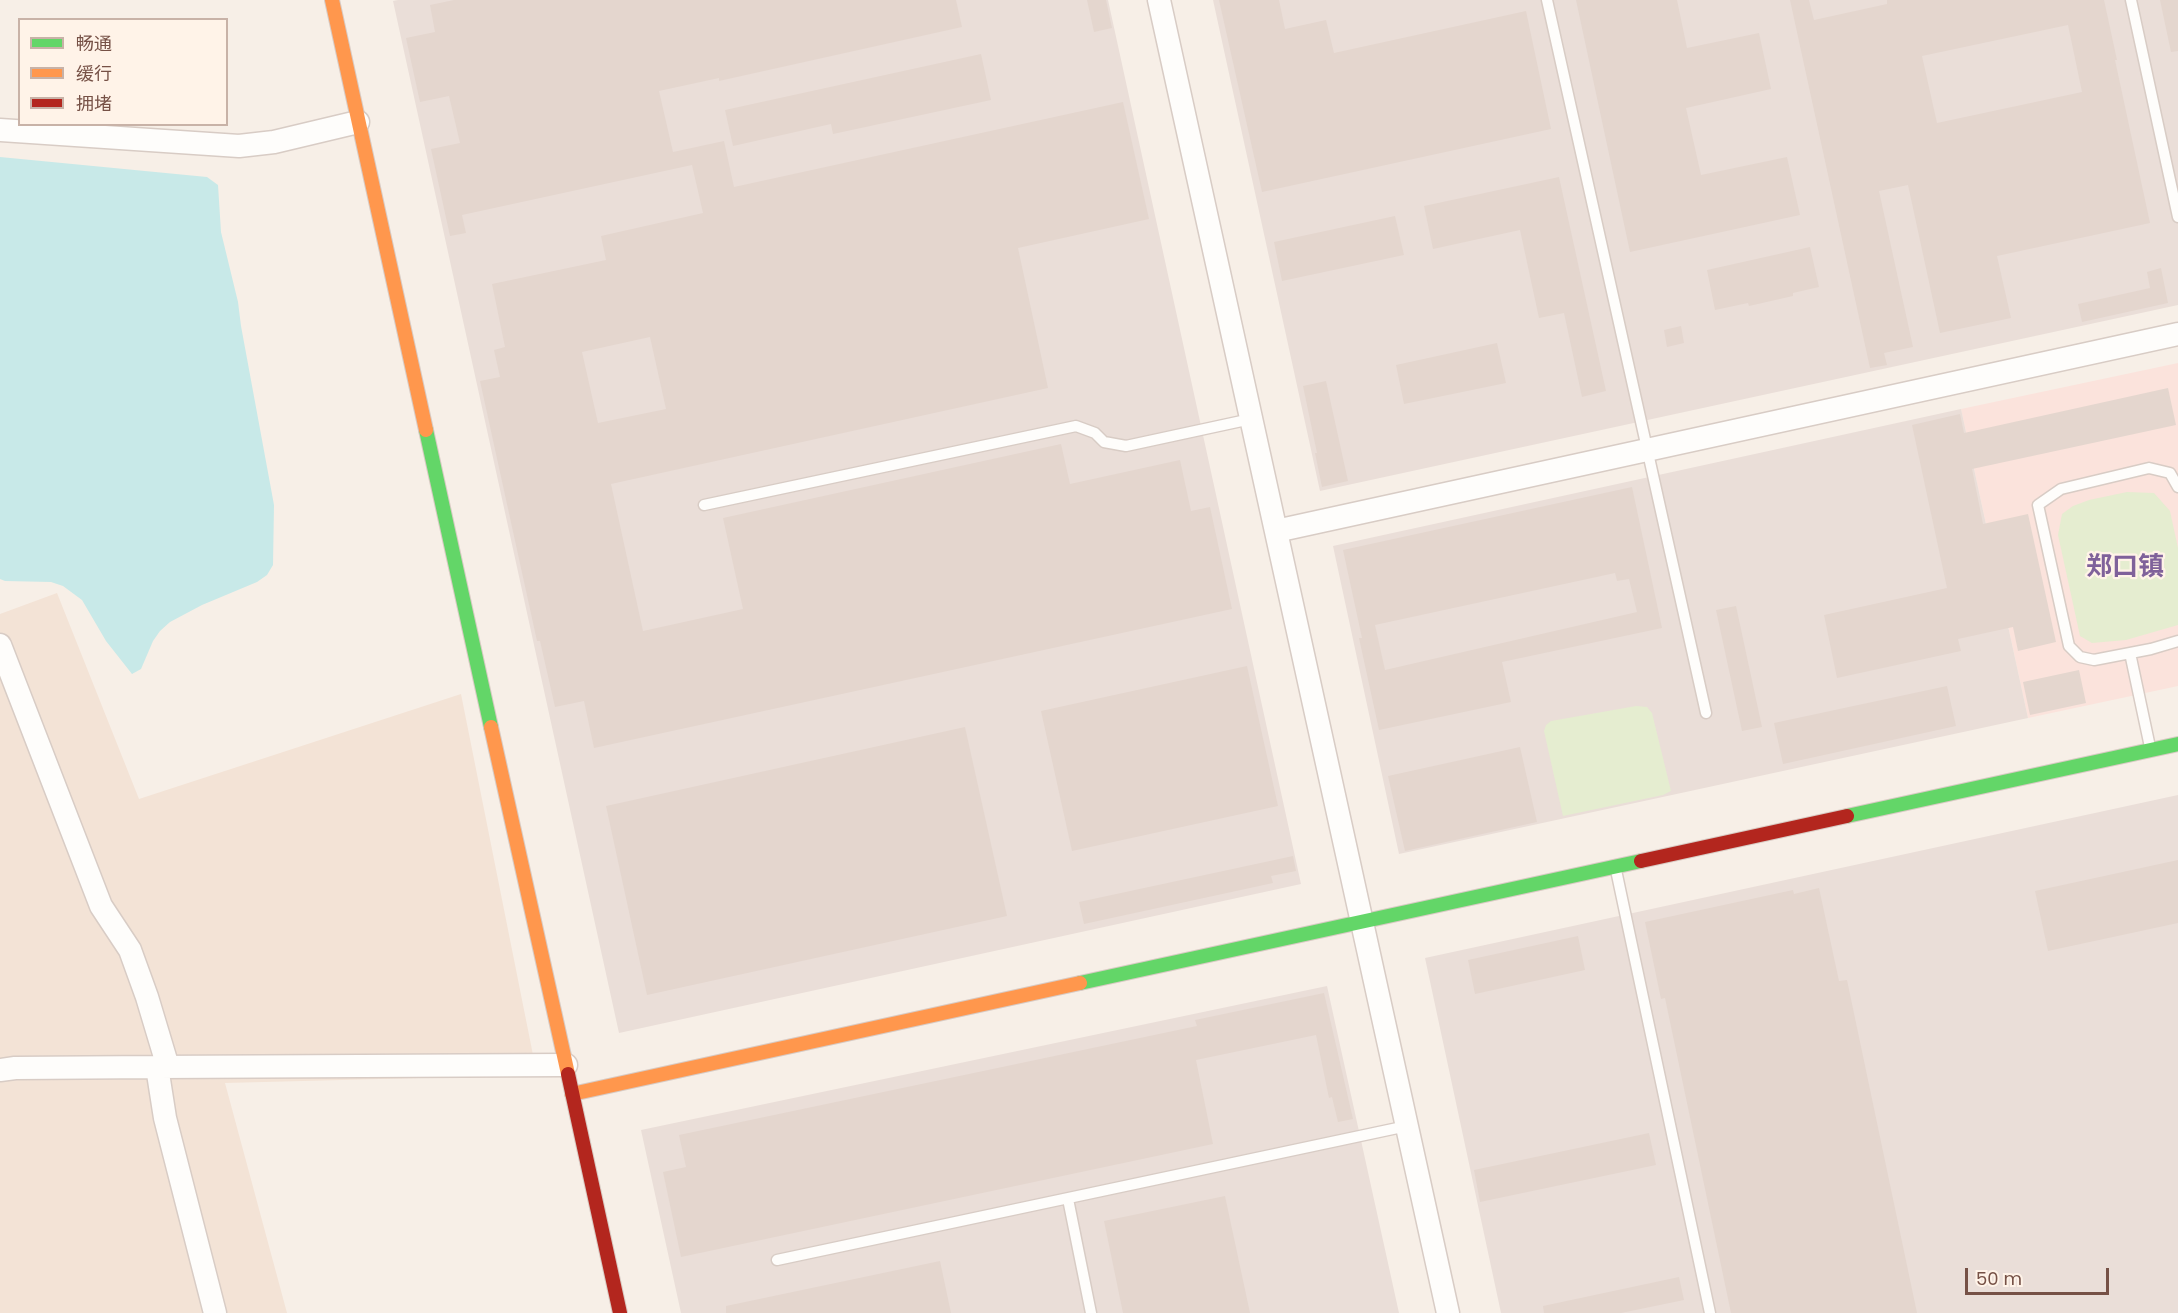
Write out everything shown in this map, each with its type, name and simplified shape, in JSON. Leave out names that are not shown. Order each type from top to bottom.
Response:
[{"type":"street","points":[[332,0],[620,1313]]},
{"type":"street","points":[[1159,0],[1448,1313]]},
{"type":"street","points":[[0,130],[239,146],[274,142],[358,122]]},
{"type":"street","points":[[1276,531],[2178,334]]},
{"type":"street","points":[[0,645],[101,906],[130,950],[147,997],[162,1067],[165,1118],[215,1313]]},
{"type":"street","points":[[572,1094],[2178,744]]},
{"type":"street","points":[[0,1070],[15,1068],[566,1065]]},
{"type":"lane","points":[[1547,0],[1706,713]]},
{"type":"lane","points":[[2131,0],[2178,217]]},
{"type":"lane","points":[[704,505],[1076,426],[1095,433],[1104,442],[1126,447],[1251,419]]},
{"type":"lane","points":[[2178,487],[2170,473],[2149,468],[2061,489],[2038,505],[2069,646],[2080,657],[2094,660],[2178,641]]},
{"type":"lane","points":[[2130,653],[2151,750]]},
{"type":"lane","points":[[1616,866],[1710,1313]]},
{"type":"lane","points":[[777,1260],[1407,1126]]},
{"type":"lane","points":[[1068,1198],[1091,1313]]},
{"type":"shaded area","points":[[1108,0],[1301,884],[619,1033],[393,1]]},
{"type":"shaded area","points":[[1213,0],[2178,0],[2178,305],[1320,491]]},
{"type":"shaded area","points":[[2178,363],[2178,686],[2028,718],[1961,409]]},
{"type":"shaded area","points":[[1961,409],[2028,718],[1399,854],[1333,546]]},
{"type":"shaded area","points":[[57,593],[139,799],[461,694],[537,1075],[225,1083],[287,1313],[0,1313],[0,614]]},
{"type":"shaded area","points":[[2178,795],[2178,1313],[1501,1313],[1425,958]]},
{"type":"shaded area","points":[[1327,986],[1399,1313],[681,1313],[641,1130]]},
{"type":"green space","points":[[2127,492],[2154,493],[2170,511],[2178,548],[2178,625],[2126,640],[2092,643],[2080,636],[2058,535],[2062,514],[2073,506],[2089,500]]},
{"type":"green space","points":[[1636,706],[1647,707],[1652,713],[1671,791],[1663,795],[1563,816],[1544,731],[1546,725],[1551,721]]},
{"type":"water","points":[[0,157],[207,177],[218,185],[221,232],[238,302],[274,505],[273,565],[267,575],[257,582],[202,605],[170,622],[153,641],[141,669],[132,674],[106,641],[82,600],[63,586],[51,582],[0,579]]},
{"type":"building","points":[[454,0],[956,0],[962,27],[719,81],[719,78],[659,91],[673,152],[724,141],[734,187],[1123,102],[1149,219],[1018,248],[1048,388],[611,484],[643,631],[743,609],[723,518],[1061,444],[1070,484],[1180,460],[1191,511],[1210,507],[1232,609],[594,748],[584,701],[555,707],[540,641],[537,641],[480,381],[500,377],[494,350],[505,347],[492,284],[606,260],[601,236],[703,213],[692,165],[462,215],[466,233],[450,236],[431,149],[460,143],[449,96],[420,102],[406,38],[435,32],[430,5]],"holes":[[[650,337],[666,409],[598,423],[582,352]]]},
{"type":"building","points":[[1087,0],[1106,0],[1112,28],[1094,32]]},
{"type":"building","points":[[1219,0],[1279,0],[1285,29],[1326,20],[1334,53],[1526,11],[1551,129],[1262,192]]},
{"type":"building","points":[[1576,0],[1677,0],[1687,48],[1759,33],[1771,89],[1686,108],[1701,175],[1787,157],[1800,215],[1630,252]]},
{"type":"building","points":[[1790,0],[1809,0],[1814,20],[1887,4],[1887,0],[2104,0],[2150,223],[1997,256],[2011,318],[1940,333],[1908,185],[1879,191],[1913,347],[1884,353],[1887,365],[1870,368]],"holes":[[[2068,25],[2082,92],[1937,123],[1922,56]]]},
{"type":"building","points":[[2160,0],[2178,0],[2178,51],[2171,52]]},
{"type":"building","points":[[981,54],[991,100],[833,134],[831,124],[733,146],[725,110]]},
{"type":"building","points":[[1559,177],[1606,391],[1582,397],[1564,313],[1539,318],[1520,230],[1433,249],[1424,206]]},
{"type":"building","points":[[1395,216],[1404,255],[1282,281],[1274,242]]},
{"type":"building","points":[[1810,247],[1819,287],[1793,293],[1793,296],[1749,306],[1748,303],[1715,310],[1707,270]]},
{"type":"building","points":[[2161,268],[2168,303],[2082,322],[2078,304],[2150,288],[2147,272]]},
{"type":"building","points":[[1681,326],[1684,343],[1667,347],[1664,330]]},
{"type":"building","points":[[1497,343],[1506,383],[1404,404],[1396,365]]},
{"type":"building","points":[[1326,381],[1348,481],[1322,487],[1303,386]]},
{"type":"building","points":[[2168,388],[2176,425],[1972,469],[1983,524],[2028,514],[2056,642],[2018,651],[2013,627],[1958,639],[1961,651],[1837,678],[1824,615],[1947,588],[1912,425],[1960,414],[1964,433]]},
{"type":"building","points":[[1632,487],[1662,628],[1502,662],[1511,702],[1379,730],[1343,550]],"holes":[[[1615,573],[1617,581],[1629,579],[1637,612],[1385,670],[1375,625]]]},
{"type":"building","points":[[1736,606],[1762,727],[1742,731],[1716,610]]},
{"type":"building","points":[[1247,666],[1278,806],[1072,851],[1041,711]]},
{"type":"building","points":[[2079,670],[2086,703],[2030,715],[2023,682]]},
{"type":"building","points":[[1947,686],[1956,726],[1783,764],[1774,723]]},
{"type":"building","points":[[965,727],[1007,916],[647,995],[606,806]]},
{"type":"building","points":[[1520,747],[1537,822],[1405,851],[1388,776]]},
{"type":"building","points":[[1293,856],[1296,871],[1271,876],[1273,883],[1084,924],[1079,902]]},
{"type":"building","points":[[2178,860],[2178,923],[2048,951],[2035,891]]},
{"type":"building","points":[[1819,888],[1839,981],[1847,980],[1917,1313],[1731,1313],[1665,998],[1661,999],[1645,922],[1793,890],[1794,894]]},
{"type":"building","points":[[1578,936],[1585,970],[1475,994],[1468,960]]},
{"type":"building","points":[[1324,993],[1353,1119],[1338,1122],[1332,1097],[1329,1098],[1316,1035],[1196,1060],[1213,1144],[681,1257],[663,1172],[686,1167],[679,1135],[1197,1026],[1195,1020]]},
{"type":"building","points":[[1649,1133],[1656,1165],[1480,1202],[1474,1170]]},
{"type":"building","points":[[1225,1196],[1250,1313],[1123,1313],[1104,1221]]},
{"type":"building","points":[[940,1261],[951,1313],[726,1313],[726,1306]]},
{"type":"building","points":[[1679,1277],[1684,1300],[1621,1313],[1544,1313],[1543,1306]]},
{"type":"traffic: fast","points":[[426,430],[491,727]]},
{"type":"traffic: fast","points":[[1847,816],[2178,744]]},
{"type":"traffic: fast","points":[[1080,983],[1641,861]]},
{"type":"traffic: slow","points":[[332,0],[426,430]]},
{"type":"traffic: slow","points":[[491,727],[568,1074]]},
{"type":"traffic: slow","points":[[572,1094],[1080,983]]},
{"type":"traffic: jam","points":[[1641,861],[1847,816]]},
{"type":"traffic: jam","points":[[568,1074],[620,1313]]},
{"type":"district","name":"郑口镇","points":[[2125,568]]}]
